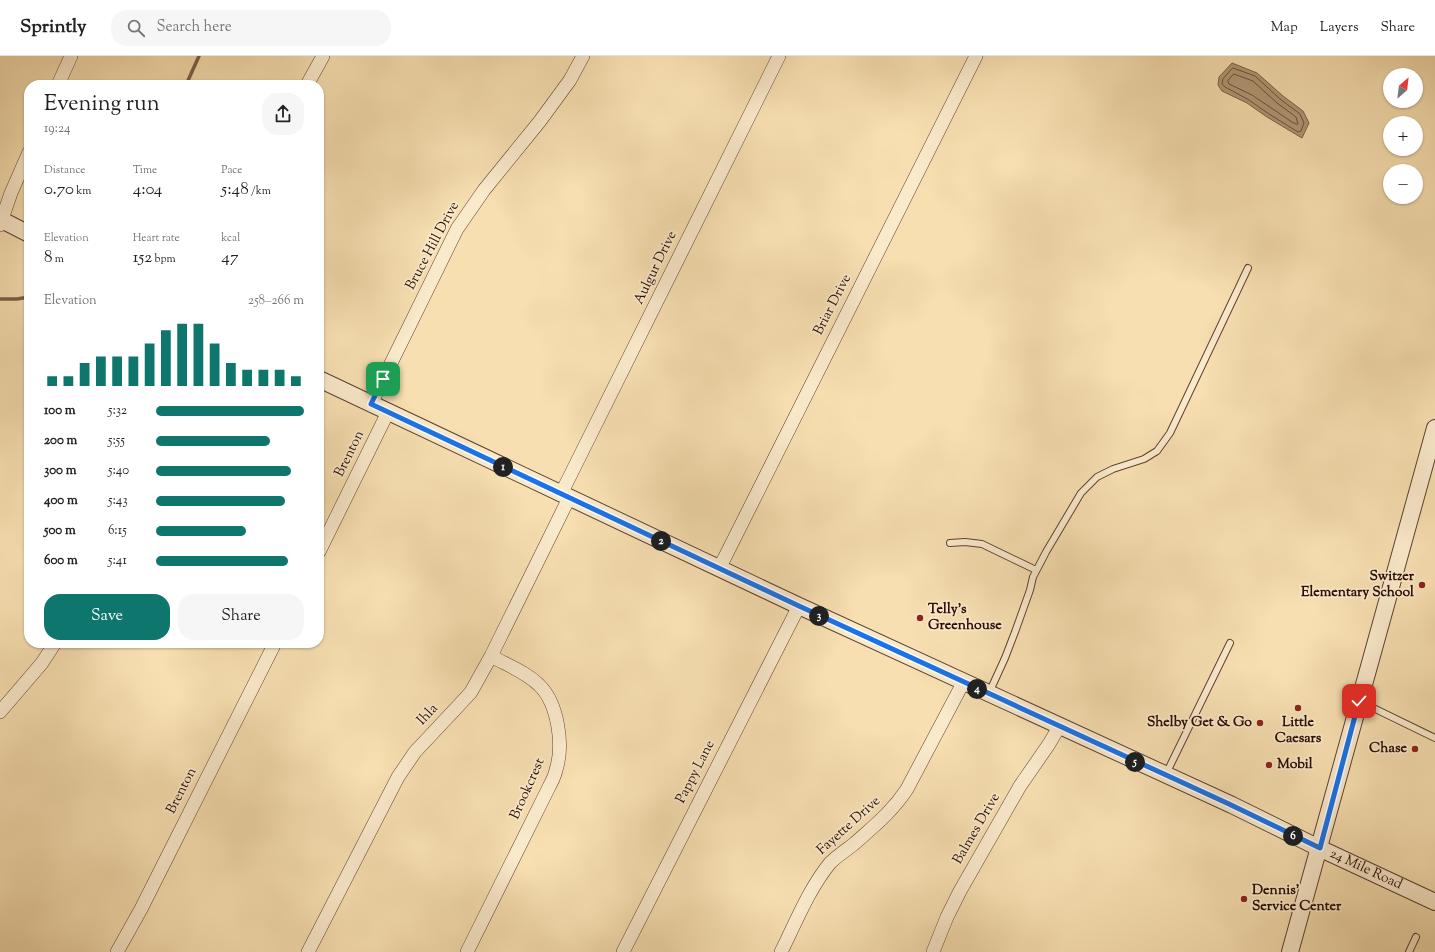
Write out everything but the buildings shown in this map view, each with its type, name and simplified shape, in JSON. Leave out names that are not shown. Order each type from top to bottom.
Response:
[{"type":"street","points":[[60,80],[71,56]]},
{"type":"street","points":[[310,80],[323,56]]},
{"type":"street","name":"Bruce Hill Drive","points":[[371,404],[457,229],[480,195],[540,121],[566,86],[583,56]]},
{"type":"street","name":"Aulgur Drive","points":[[565,496],[779,56]]},
{"type":"street","name":"Briar Drive","points":[[719,569],[976,56]]},
{"type":"street","points":[[24,163],[0,221],[24,232]]},
{"type":"street","name":"24 Mile Road","points":[[324,381],[719,569],[963,683],[1229,804],[1435,902]]},
{"type":"street","name":"Brenton","points":[[324,542],[388,412]]},
{"type":"street","points":[[1290,952],[1435,428]]},
{"type":"street","name":"Ihla","points":[[308,952],[398,777],[415,752],[470,692],[491,656],[565,496]]},
{"type":"street","name":"Pappy Lane","points":[[623,952],[799,606]]},
{"type":"street","points":[[0,712],[42,663],[52,648]]},
{"type":"street","name":"Brenton","points":[[117,952],[141,909],[272,648]]},
{"type":"street","name":"Brookcrest","points":[[467,952],[549,787],[559,760],[558,727],[553,708],[545,692],[529,677],[491,656]]},
{"type":"street","name":"Fayette Drive","points":[[781,952],[815,884],[831,862],[886,817],[899,802],[963,683]]},
{"type":"street","name":"Balmes Drive","points":[[933,952],[947,917],[960,891],[1020,786],[1052,740],[1059,727]]},
{"type":"lane","points":[[988,694],[1015,632],[1030,590],[1032,577],[1081,493],[1096,477],[1113,469],[1144,459],[1157,451],[1170,433],[1248,268]]},
{"type":"lane","points":[[950,543],[966,542],[982,544],[1036,570]]},
{"type":"lane","points":[[1166,775],[1230,643]]},
{"type":"lane","points":[[1359,701],[1435,738]]},
{"type":"lane","points":[[1409,952],[1416,937]]},
{"type":"water","points":[[1232,63],[1257,73],[1303,111],[1309,123],[1302,138],[1247,103],[1222,91],[1218,85],[1219,77]]},
{"type":"waterway","points":[[188,80],[199,56]]},
{"type":"waterway","points":[[0,299],[24,298]]},
{"type":"place","name":"Switzer Elementary School","points":[[1422,585]]},
{"type":"place","name":"Telly's Greenhouse","points":[[920,618]]},
{"type":"place","name":"Little Caesars","points":[[1298,708]]},
{"type":"place","name":"Shelby Get & Go","points":[[1260,723]]},
{"type":"place","name":"Chase","points":[[1415,749]]},
{"type":"place","name":"Mobil","points":[[1269,765]]},
{"type":"place","name":"Dennis' Service Center","points":[[1244,899]]},
{"type":"route","points":[[383,379],[371,404],[963,683],[1229,804],[1320,848],[1359,701]]}]
